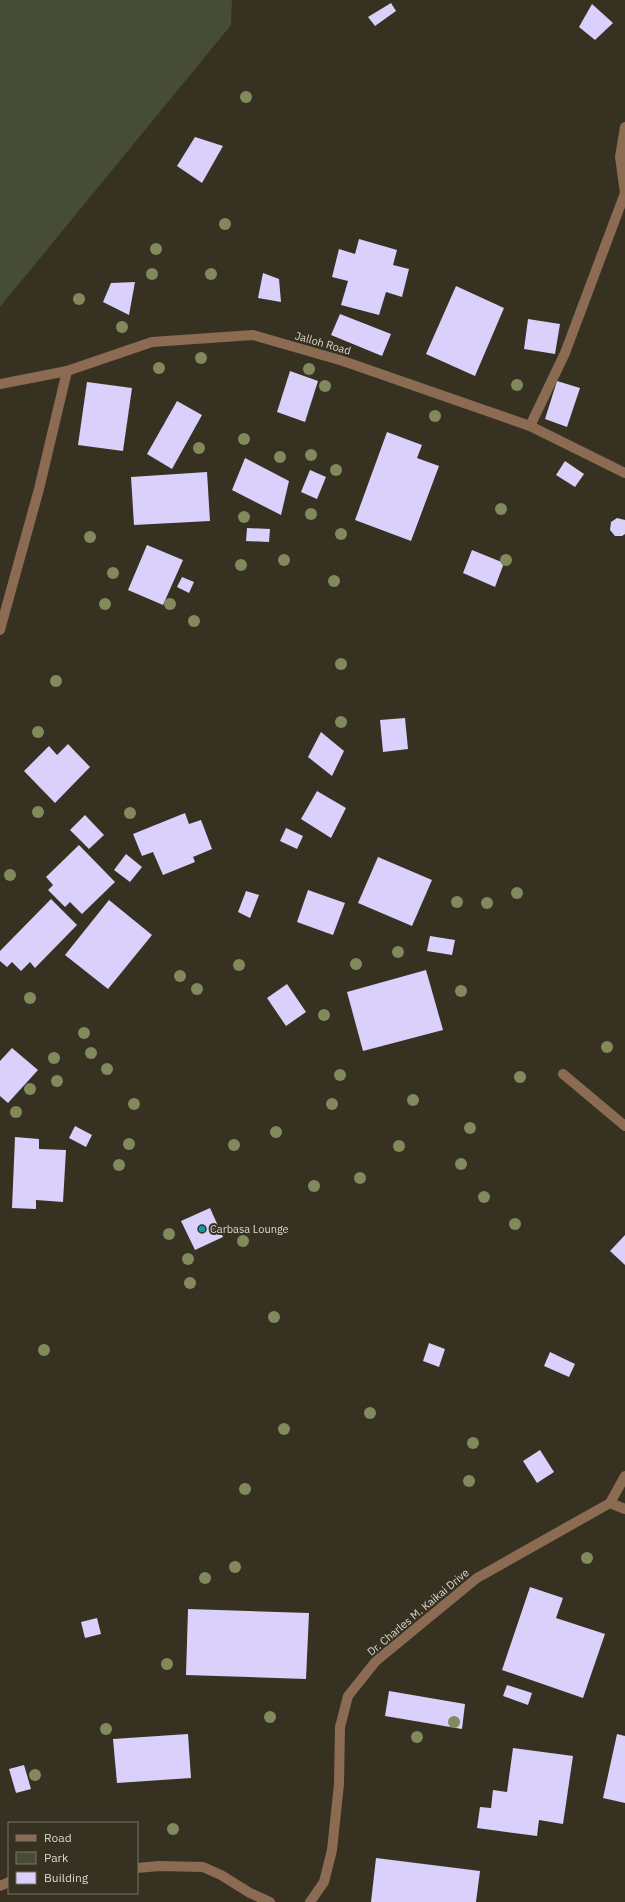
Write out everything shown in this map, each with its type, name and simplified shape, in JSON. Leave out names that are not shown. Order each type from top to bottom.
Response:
[{"type":"street","points":[[530,426],[565,353],[625,193],[620,157],[625,127]]},
{"type":"street","name":"Jalloh Road","points":[[0,384],[67,371],[152,342],[253,336],[343,361],[530,426],[625,473]]},
{"type":"street","points":[[0,630],[39,489],[67,371]]},
{"type":"street","points":[[562,1074],[625,1126]]},
{"type":"street","points":[[625,1476],[610,1503],[625,1509]]},
{"type":"street","name":"Dr. Charles M. Kaikai Drive","points":[[310,1902],[324,1882],[332,1850],[339,1784],[340,1727],[348,1696],[376,1661],[477,1578],[610,1503]]},
{"type":"street","points":[[138,1868],[159,1866],[202,1867],[221,1875],[250,1893],[270,1902]]},
{"type":"green space","points":[[0,0],[232,0],[231,25],[0,307]]},
{"type":"building","points":[[391,3],[396,11],[375,26],[368,17]]},
{"type":"building","points":[[592,4],[613,23],[595,40],[579,27]]},
{"type":"building","points":[[195,137],[223,146],[202,183],[177,166]]},
{"type":"building","points":[[359,239],[397,250],[393,265],[409,269],[402,297],[386,292],[379,315],[341,305],[348,281],[332,277],[339,249],[355,254]]},
{"type":"building","points":[[263,273],[279,279],[281,302],[258,298]]},
{"type":"building","points":[[135,282],[129,315],[103,302],[111,283]]},
{"type":"building","points":[[456,286],[504,308],[475,376],[426,354]]},
{"type":"building","points":[[340,314],[391,334],[382,356],[331,335]]},
{"type":"building","points":[[528,319],[560,324],[555,354],[524,349]]},
{"type":"building","points":[[290,371],[318,381],[305,422],[277,412]]},
{"type":"building","points":[[557,381],[580,388],[567,427],[545,419]]},
{"type":"building","points":[[87,382],[132,388],[123,451],[78,445]]},
{"type":"building","points":[[177,401],[202,415],[172,469],[147,454]]},
{"type":"building","points":[[387,432],[422,445],[417,458],[439,466],[411,541],[355,520]]},
{"type":"building","points":[[245,458],[289,481],[281,515],[232,490]]},
{"type":"building","points":[[565,461],[584,474],[575,487],[556,475]]},
{"type":"building","points":[[310,470],[326,477],[317,499],[301,492]]},
{"type":"building","points":[[207,472],[210,521],[134,525],[131,477]]},
{"type":"building","points":[[617,518],[625,520],[625,534],[622,536],[615,536],[610,530],[611,522]]},
{"type":"building","points":[[247,528],[270,529],[269,542],[246,541]]},
{"type":"building","points":[[147,545],[183,560],[163,605],[128,590]]},
{"type":"building","points":[[472,550],[504,563],[495,587],[463,573]]},
{"type":"building","points":[[182,577],[194,582],[189,593],[177,587]]},
{"type":"building","points":[[405,718],[408,749],[383,752],[380,720]]},
{"type":"building","points":[[321,732],[344,751],[332,776],[308,757]]},
{"type":"building","points":[[68,744],[90,767],[55,803],[24,771],[49,746],[57,755]]},
{"type":"building","points":[[317,791],[346,808],[331,838],[301,819]]},
{"type":"building","points":[[185,813],[189,824],[201,820],[212,849],[193,857],[195,862],[163,875],[153,852],[142,856],[133,834]]},
{"type":"building","points":[[85,815],[104,835],[89,849],[70,830]]},
{"type":"building","points":[[286,828],[303,836],[297,849],[280,841]]},
{"type":"building","points":[[79,845],[115,882],[82,914],[70,902],[65,907],[48,890],[53,885],[46,877]]},
{"type":"building","points":[[126,854],[142,867],[130,882],[114,870]]},
{"type":"building","points":[[378,857],[432,880],[412,926],[358,903]]},
{"type":"building","points":[[308,890],[345,903],[333,935],[297,922]]},
{"type":"building","points":[[246,891],[259,895],[250,918],[238,912]]},
{"type":"building","points":[[51,899],[77,925],[35,968],[30,962],[21,971],[12,962],[7,967],[0,961],[0,951]]},
{"type":"building","points":[[109,900],[152,935],[108,989],[65,955]]},
{"type":"building","points":[[430,936],[455,940],[452,955],[427,951]]},
{"type":"building","points":[[426,970],[443,1030],[363,1051],[347,992]]},
{"type":"building","points":[[287,984],[306,1012],[286,1026],[267,998]]},
{"type":"building","points":[[12,1048],[38,1070],[8,1103],[0,1096],[0,1061]]},
{"type":"building","points":[[75,1126],[92,1135],[86,1147],[69,1138]]},
{"type":"building","points":[[15,1137],[39,1139],[39,1149],[66,1150],[63,1202],[36,1200],[36,1209],[12,1208]]},
{"type":"building","name":"Carbasa Lounge","points":[[210,1208],[223,1237],[195,1250],[181,1221]]},
{"type":"building","points":[[625,1235],[625,1265],[610,1251]]},
{"type":"building","points":[[429,1343],[445,1349],[439,1367],[423,1361]]},
{"type":"building","points":[[550,1352],[575,1364],[569,1377],[544,1366]]},
{"type":"building","points":[[540,1450],[554,1472],[537,1483],[523,1461]]},
{"type":"building","points":[[530,1587],[563,1598],[556,1618],[605,1634],[583,1698],[502,1670]]},
{"type":"building","points":[[188,1609],[309,1613],[306,1679],[186,1675]]},
{"type":"building","points":[[97,1618],[101,1634],[85,1638],[81,1622]]},
{"type":"building","points":[[507,1685],[532,1693],[528,1705],[503,1696]]},
{"type":"building","points":[[389,1691],[465,1704],[462,1729],[385,1716]]},
{"type":"building","points":[[188,1734],[191,1778],[117,1783],[113,1739]]},
{"type":"building","points":[[617,1734],[625,1736],[625,1803],[603,1798]]},
{"type":"building","points":[[513,1748],[573,1756],[563,1824],[539,1820],[537,1836],[477,1828],[480,1807],[491,1808],[493,1790],[507,1792]]},
{"type":"building","points":[[24,1765],[31,1789],[16,1793],[9,1769]]},
{"type":"building","points":[[376,1858],[480,1871],[476,1902],[371,1902]]},
{"type":"place","name":"Carbasa Lounge","points":[[202,1229]]}]
